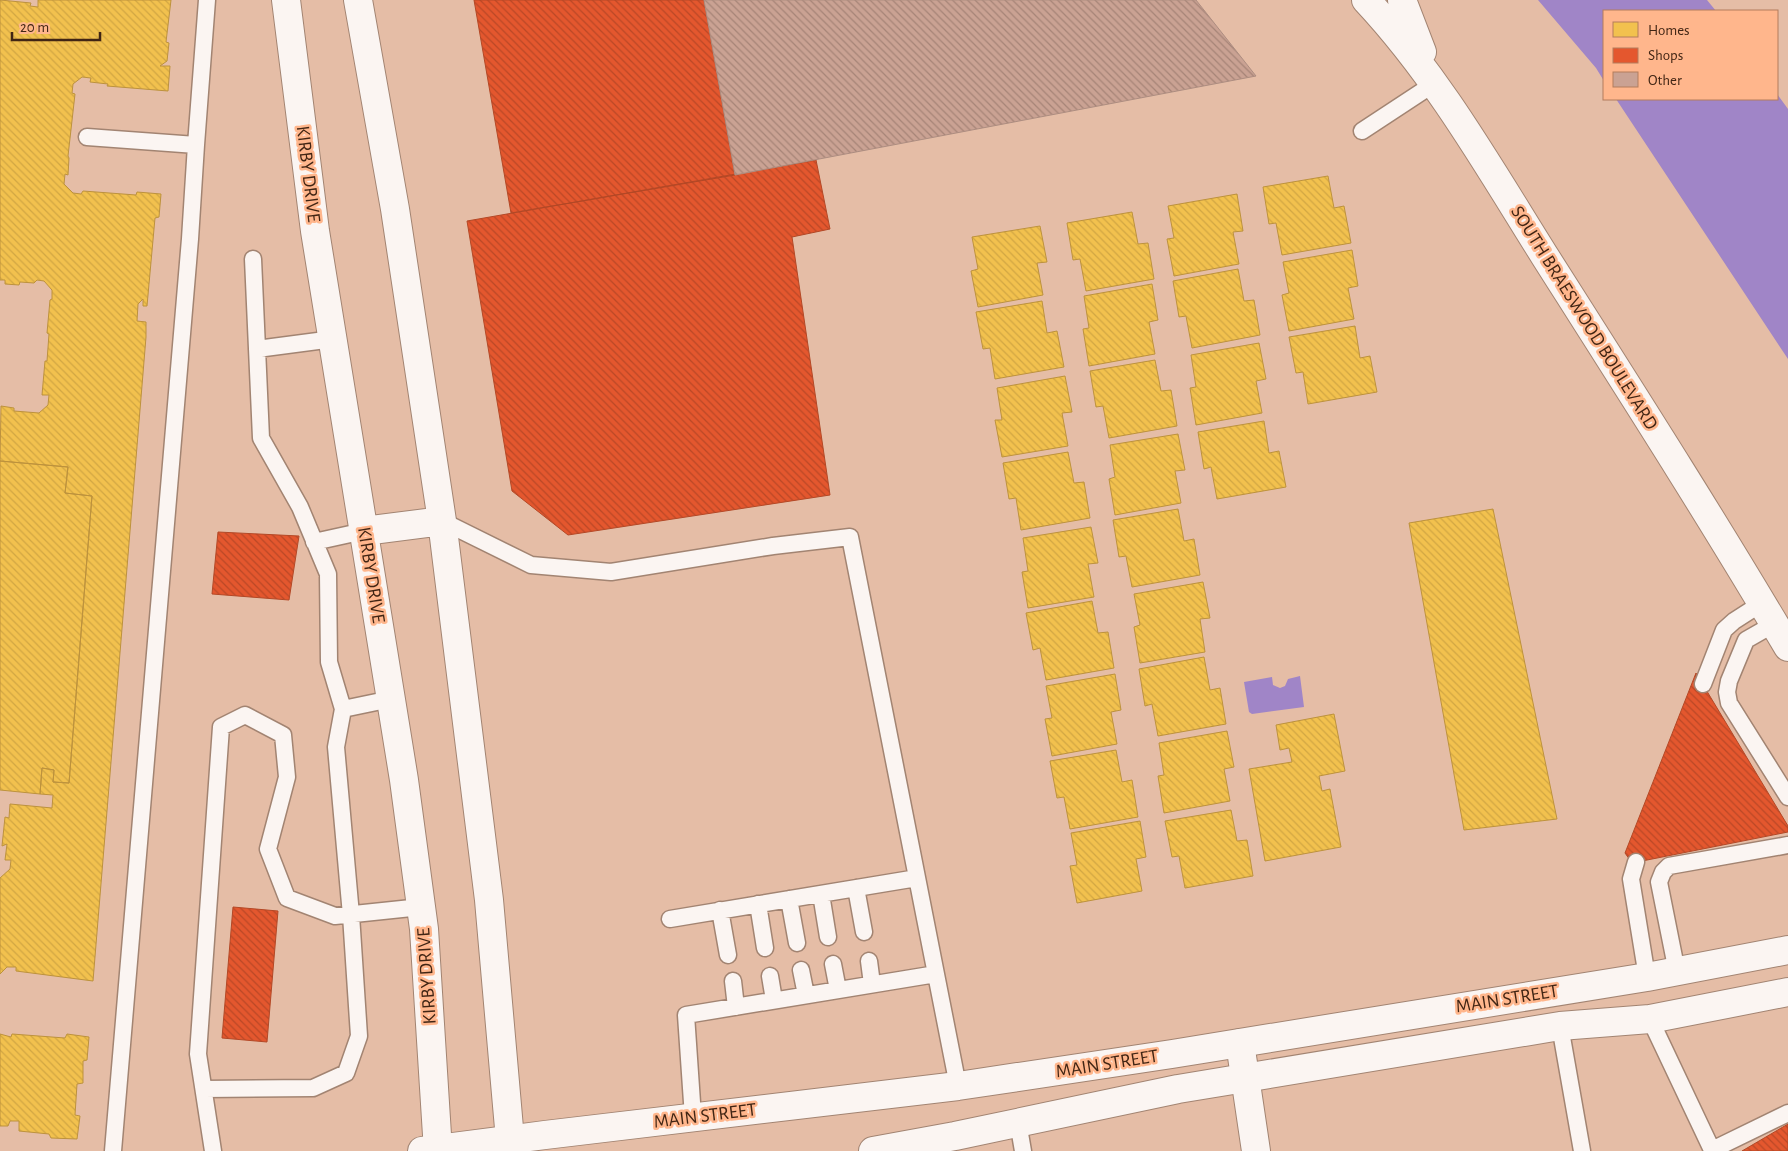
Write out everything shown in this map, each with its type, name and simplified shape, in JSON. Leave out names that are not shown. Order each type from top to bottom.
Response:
[{"type":"main road","name":"KIRBY DRIVE","points":[[286,0],[316,231],[404,780],[424,929],[433,1150]]},
{"type":"main road","points":[[358,0],[395,209],[442,521],[489,900],[511,1145]]},
{"type":"main road","name":"SOUTH BRAESWOOD BOULEVARD","points":[[1366,0],[1391,27],[1435,83],[1651,422],[1788,647]]},
{"type":"main road","points":[[1402,0],[1435,83]]},
{"type":"main road","points":[[364,531],[442,521]]},
{"type":"main road","name":"MAIN STREET","points":[[433,1150],[511,1145],[693,1117],[958,1086],[1240,1043],[1647,977],[1788,950]]},
{"type":"main road","name":"MAIN STREET","points":[[873,1151],[1178,1089],[1560,1026],[1650,1019],[1788,992]]},
{"type":"main road","points":[[1240,1043],[1256,1151]]},
{"type":"lane","points":[[113,1151],[190,239],[207,0]]},
{"type":"lane","points":[[1362,131],[1435,83]]},
{"type":"lane","points":[[87,137],[196,145]]},
{"type":"lane","points":[[204,1089],[313,1088],[346,1073],[359,1036],[351,916],[336,747],[342,709],[329,662],[328,574],[300,507],[261,438],[253,259]]},
{"type":"lane","points":[[257,349],[333,339]]},
{"type":"lane","points":[[442,521],[531,565],[611,572],[772,546],[850,537],[958,1086]]},
{"type":"lane","points":[[314,542],[364,531]]},
{"type":"lane","points":[[1703,684],[1724,630],[1734,621],[1768,613]]},
{"type":"lane","points":[[1768,613],[1746,640],[1729,681],[1727,692],[1729,703],[1788,797]]},
{"type":"lane","points":[[342,709],[391,699]]},
{"type":"lane","points":[[213,1151],[198,1054],[221,728],[245,715],[283,735],[287,777],[268,849],[287,898],[335,916],[351,916],[421,907]]},
{"type":"lane","points":[[1677,972],[1658,882],[1663,872],[1669,866],[1788,844]]},
{"type":"lane","points":[[1636,862],[1631,879],[1647,977]]},
{"type":"lane","points":[[670,918],[917,878]]},
{"type":"lane","points":[[856,888],[864,932]]},
{"type":"lane","points":[[821,894],[828,937]]},
{"type":"lane","points":[[789,899],[797,943]]},
{"type":"lane","points":[[758,904],[765,948]]},
{"type":"lane","points":[[720,910],[728,955]]},
{"type":"lane","points":[[869,961],[872,984]]},
{"type":"lane","points":[[833,964],[838,990]]},
{"type":"lane","points":[[801,970],[806,995]]},
{"type":"lane","points":[[693,1117],[686,1015],[936,974]]},
{"type":"lane","points":[[770,976],[774,1000]]},
{"type":"lane","points":[[732,981],[736,1007]]},
{"type":"lane","points":[[1650,1019],[1712,1151],[1788,1113]]},
{"type":"lane","points":[[1560,1026],[1581,1146]]},
{"type":"lane","points":[[1018,1122],[1023,1151]]},
{"type":"shaded area","points":[[1538,0],[1707,0],[1715,10],[1603,10],[1603,79],[1596,68]]},
{"type":"shaded area","points":[[1778,95],[1788,109],[1788,359],[1617,100],[1778,100]]},
{"type":"shaded area","points":[[1300,676],[1304,707],[1252,714],[1249,712],[1244,682],[1272,677],[1273,685],[1280,688],[1285,686],[1288,679]]},
{"type":"building: Homes","points":[[0,0],[31,3],[30,6],[38,7],[38,0],[171,0],[166,42],[169,43],[167,61],[160,66],[170,66],[168,91],[107,86],[108,84],[90,82],[91,78],[82,77],[73,84],[72,93],[75,94],[68,156],[68,175],[65,174],[64,184],[73,193],[81,194],[83,191],[136,195],[137,192],[161,194],[159,217],[155,218],[147,306],[143,306],[143,299],[138,304],[137,321],[146,322],[146,337],[93,981],[16,971],[16,967],[7,967],[0,974],[0,878],[10,869],[11,860],[5,860],[7,844],[2,846],[5,817],[9,818],[10,804],[52,808],[53,795],[40,794],[42,768],[54,770],[53,782],[69,783],[92,496],[65,493],[68,467],[0,461],[1,406],[14,408],[14,411],[39,413],[48,405],[49,395],[42,395],[45,361],[47,361],[49,334],[47,333],[52,290],[44,281],[37,280],[34,283],[20,282],[19,285],[5,284],[5,280],[0,280]]},
{"type":"building: Homes","points":[[1328,176],[1334,208],[1344,206],[1351,243],[1282,255],[1276,223],[1269,224],[1263,187]]},
{"type":"building: Homes","points":[[1237,194],[1243,231],[1233,232],[1239,264],[1174,276],[1167,239],[1174,238],[1168,206]]},
{"type":"building: Homes","points":[[1132,212],[1138,244],[1148,243],[1154,279],[1086,291],[1080,259],[1073,260],[1067,223]]},
{"type":"building: Homes","points":[[1040,226],[1047,262],[1037,263],[1043,295],[978,307],[971,271],[978,269],[972,237]]},
{"type":"building: Homes","points":[[1352,250],[1358,286],[1348,288],[1354,319],[1289,331],[1282,295],[1289,293],[1283,262]]},
{"type":"building: Homes","points":[[1238,269],[1244,301],[1254,300],[1260,335],[1192,348],[1186,316],[1179,317],[1173,281]]},
{"type":"building: Homes","points":[[1152,284],[1158,320],[1149,322],[1155,354],[1089,366],[1083,329],[1089,328],[1084,296]]},
{"type":"building: Homes","points":[[1042,301],[1047,333],[1057,331],[1064,367],[995,379],[990,348],[983,349],[976,312]]},
{"type":"building: Homes","points":[[1355,326],[1360,358],[1370,356],[1377,392],[1308,404],[1303,372],[1296,373],[1289,337]]},
{"type":"building: Homes","points":[[1259,343],[1266,379],[1256,381],[1262,413],[1196,425],[1190,388],[1196,387],[1191,355]]},
{"type":"building: Homes","points":[[1155,360],[1161,391],[1171,390],[1177,426],[1109,438],[1103,406],[1096,407],[1090,371]]},
{"type":"building: Homes","points":[[1065,376],[1072,412],[1062,413],[1068,446],[1002,457],[995,420],[1002,420],[997,388]]},
{"type":"building: Homes","points":[[1264,421],[1269,453],[1279,451],[1286,487],[1217,499],[1211,467],[1204,469],[1198,432]]},
{"type":"building: Homes","points":[[1178,434],[1185,470],[1175,471],[1181,503],[1115,515],[1109,479],[1115,477],[1110,445]]},
{"type":"building: Homes","points":[[1068,452],[1074,483],[1084,482],[1090,518],[1021,530],[1016,498],[1009,499],[1003,463]]},
{"type":"building: Homes","points":[[0,461],[68,467],[65,493],[92,496],[69,783],[53,782],[54,770],[42,768],[40,794],[0,790]]},
{"type":"building: Homes","points":[[1178,509],[1184,541],[1194,539],[1200,575],[1132,587],[1126,556],[1119,557],[1113,520]]},
{"type":"building: Homes","points":[[1493,509],[1557,819],[1464,830],[1409,523]]},
{"type":"building: Homes","points":[[1091,527],[1098,563],[1088,564],[1094,597],[1028,608],[1022,572],[1028,571],[1023,538]]},
{"type":"building: Homes","points":[[1203,582],[1210,618],[1200,619],[1205,652],[1140,663],[1134,627],[1140,625],[1134,594]]},
{"type":"building: Homes","points":[[1092,601],[1098,633],[1108,632],[1114,668],[1046,680],[1040,648],[1033,650],[1026,613]]},
{"type":"building: Homes","points":[[1204,657],[1210,690],[1220,688],[1226,724],[1158,736],[1152,704],[1145,706],[1139,669]]},
{"type":"building: Homes","points":[[1115,674],[1121,710],[1111,712],[1117,744],[1052,756],[1045,719],[1052,718],[1046,686]]},
{"type":"building: Homes","points":[[1334,714],[1345,771],[1319,776],[1322,791],[1330,789],[1341,847],[1265,861],[1249,769],[1292,762],[1289,748],[1280,750],[1276,725]]},
{"type":"building: Homes","points":[[1227,731],[1234,767],[1224,769],[1230,801],[1164,813],[1158,776],[1164,775],[1159,743]]},
{"type":"building: Homes","points":[[1116,750],[1122,782],[1132,780],[1138,817],[1070,829],[1064,797],[1057,798],[1050,761]]},
{"type":"building: Homes","points":[[1231,810],[1237,841],[1247,840],[1253,876],[1185,888],[1179,856],[1172,857],[1165,821]]},
{"type":"building: Homes","points":[[1140,821],[1146,857],[1136,859],[1142,891],[1077,903],[1070,866],[1077,865],[1071,833]]},
{"type":"building: Homes","points":[[0,1034],[11,1037],[12,1034],[65,1038],[67,1034],[89,1037],[87,1060],[83,1061],[83,1083],[77,1084],[75,1115],[80,1116],[77,1139],[51,1138],[49,1134],[19,1131],[19,1121],[10,1121],[8,1126],[0,1126]]},
{"type":"building: Shops","points":[[474,0],[704,0],[735,175],[511,213]]},
{"type":"building: Shops","points":[[816,160],[830,229],[792,237],[830,495],[568,535],[512,491],[467,221]]},
{"type":"building: Shops","points":[[218,532],[299,536],[289,600],[212,594]]},
{"type":"building: Shops","points":[[1696,673],[1788,826],[1788,832],[1632,863],[1625,853]]},
{"type":"building: Shops","points":[[233,907],[278,911],[267,1042],[222,1038]]},
{"type":"building: Shops","points":[[1788,1124],[1788,1151],[1742,1151]]},
{"type":"building: Other","points":[[704,0],[1196,0],[1256,76],[735,175]]}]
